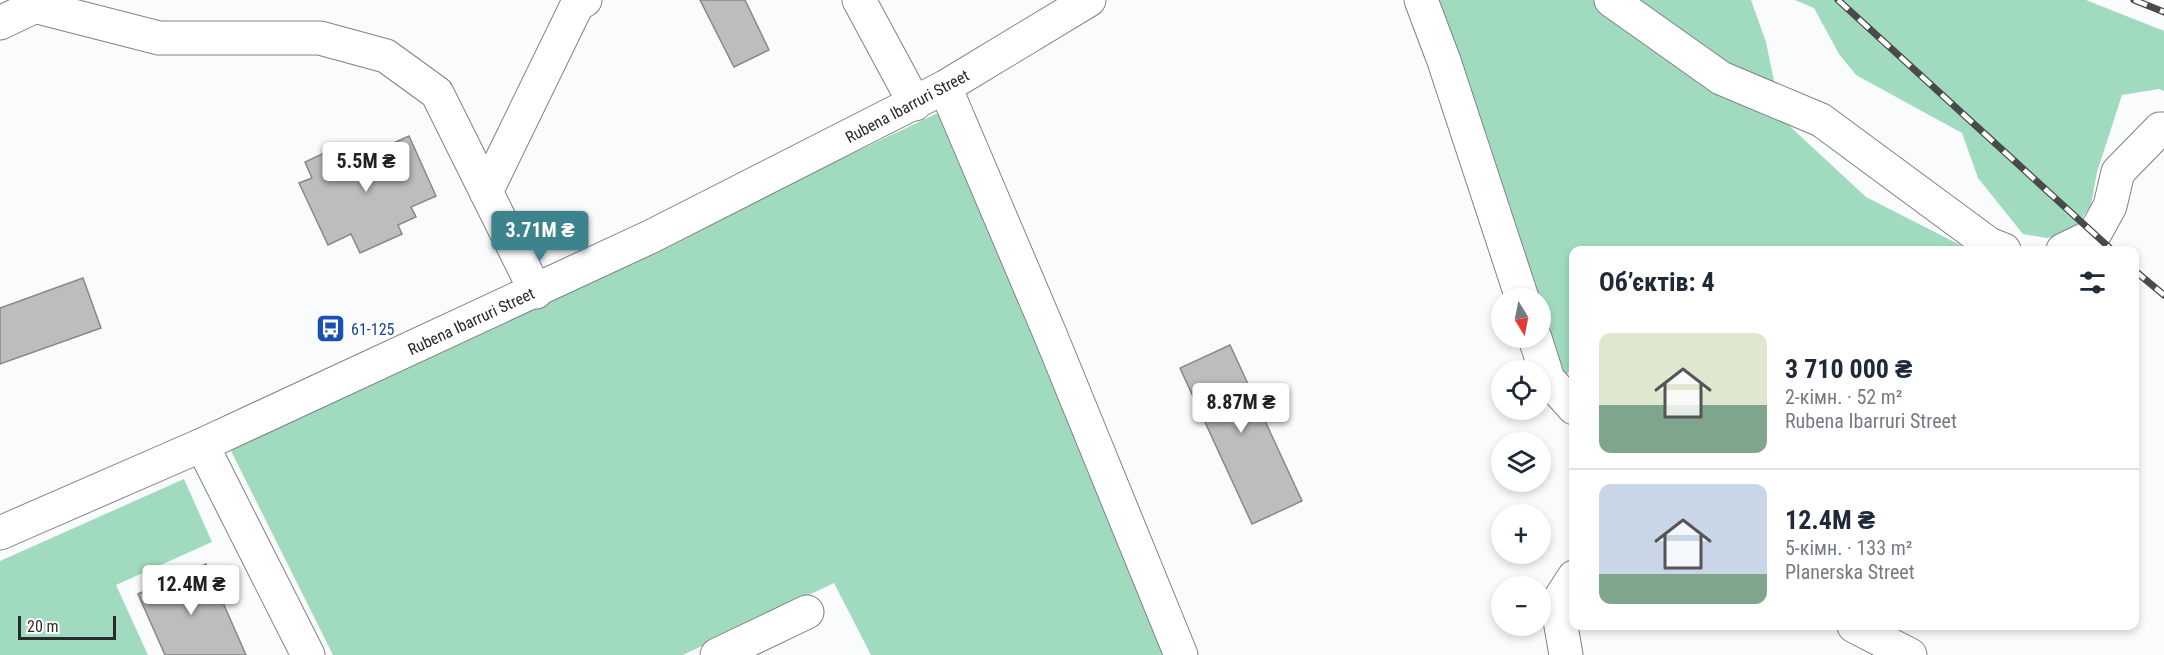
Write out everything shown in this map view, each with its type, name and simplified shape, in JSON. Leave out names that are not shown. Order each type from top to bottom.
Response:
[{"type":"main road","points":[[859,0],[915,104]]},
{"type":"main road","name":"Rubena Ibarruri Street","points":[[0,533],[202,445],[536,292],[915,104],[1089,0]]},
{"type":"main road","points":[[1421,0],[1444,61],[1519,288]]},
{"type":"main road","points":[[1611,0],[1721,78],[1821,120],[1994,246]]},
{"type":"main road","points":[[486,192],[581,2]]},
{"type":"main road","points":[[0,23],[41,3],[159,38],[320,38],[386,56],[437,93],[536,292]]},
{"type":"main road","points":[[945,87],[1050,334],[1181,655]]},
{"type":"main road","points":[[2071,246],[2094,235],[2110,206],[2118,172],[2160,129],[2164,129]]},
{"type":"main road","points":[[1538,348],[1548,379],[1569,402]]},
{"type":"main road","points":[[202,445],[308,655]]},
{"type":"main road","points":[[1566,655],[1557,603],[1569,585]]},
{"type":"main road","points":[[717,655],[807,612]]},
{"type":"main road","points":[[1862,630],[1910,655]]},
{"type":"green space","points":[[1432,0],[1751,0],[1766,42],[1782,119],[1866,197],[1962,246],[1569,246],[1569,372],[1560,382],[1550,348],[1551,288],[1532,288]]},
{"type":"green space","points":[[1795,0],[2086,0],[2164,31],[2164,91],[2159,89],[2122,95],[2097,172],[2091,205],[2071,234],[2046,238],[2023,234],[1978,178],[1962,133],[1856,75],[1839,54],[1814,8]]},
{"type":"green space","points":[[942,111],[1166,655],[871,655],[834,583],[683,655],[333,655],[230,449]]},
{"type":"green space","points":[[184,479],[212,542],[116,585],[148,655],[0,655],[0,561]]},
{"type":"building","points":[[700,0],[745,0],[769,50],[734,67]]},
{"type":"building","points":[[409,136],[436,196],[411,207],[416,217],[398,225],[402,234],[360,253],[351,234],[328,245],[299,183],[312,178],[305,162],[343,144],[351,162]]},
{"type":"building","points":[[83,278],[101,328],[0,364],[0,308]]},
{"type":"building","points":[[1230,345],[1302,501],[1252,524],[1180,368]]},
{"type":"building","points":[[206,564],[246,655],[165,655],[138,594]]},
{"type":"railway","points":[[1838,0],[2108,246]]},
{"type":"railway","points":[[2134,0],[2164,12]]},
{"type":"railway","points":[[2139,274],[2164,295]]},
{"type":"place","name":"61-125","points":[[330,329]]}]
